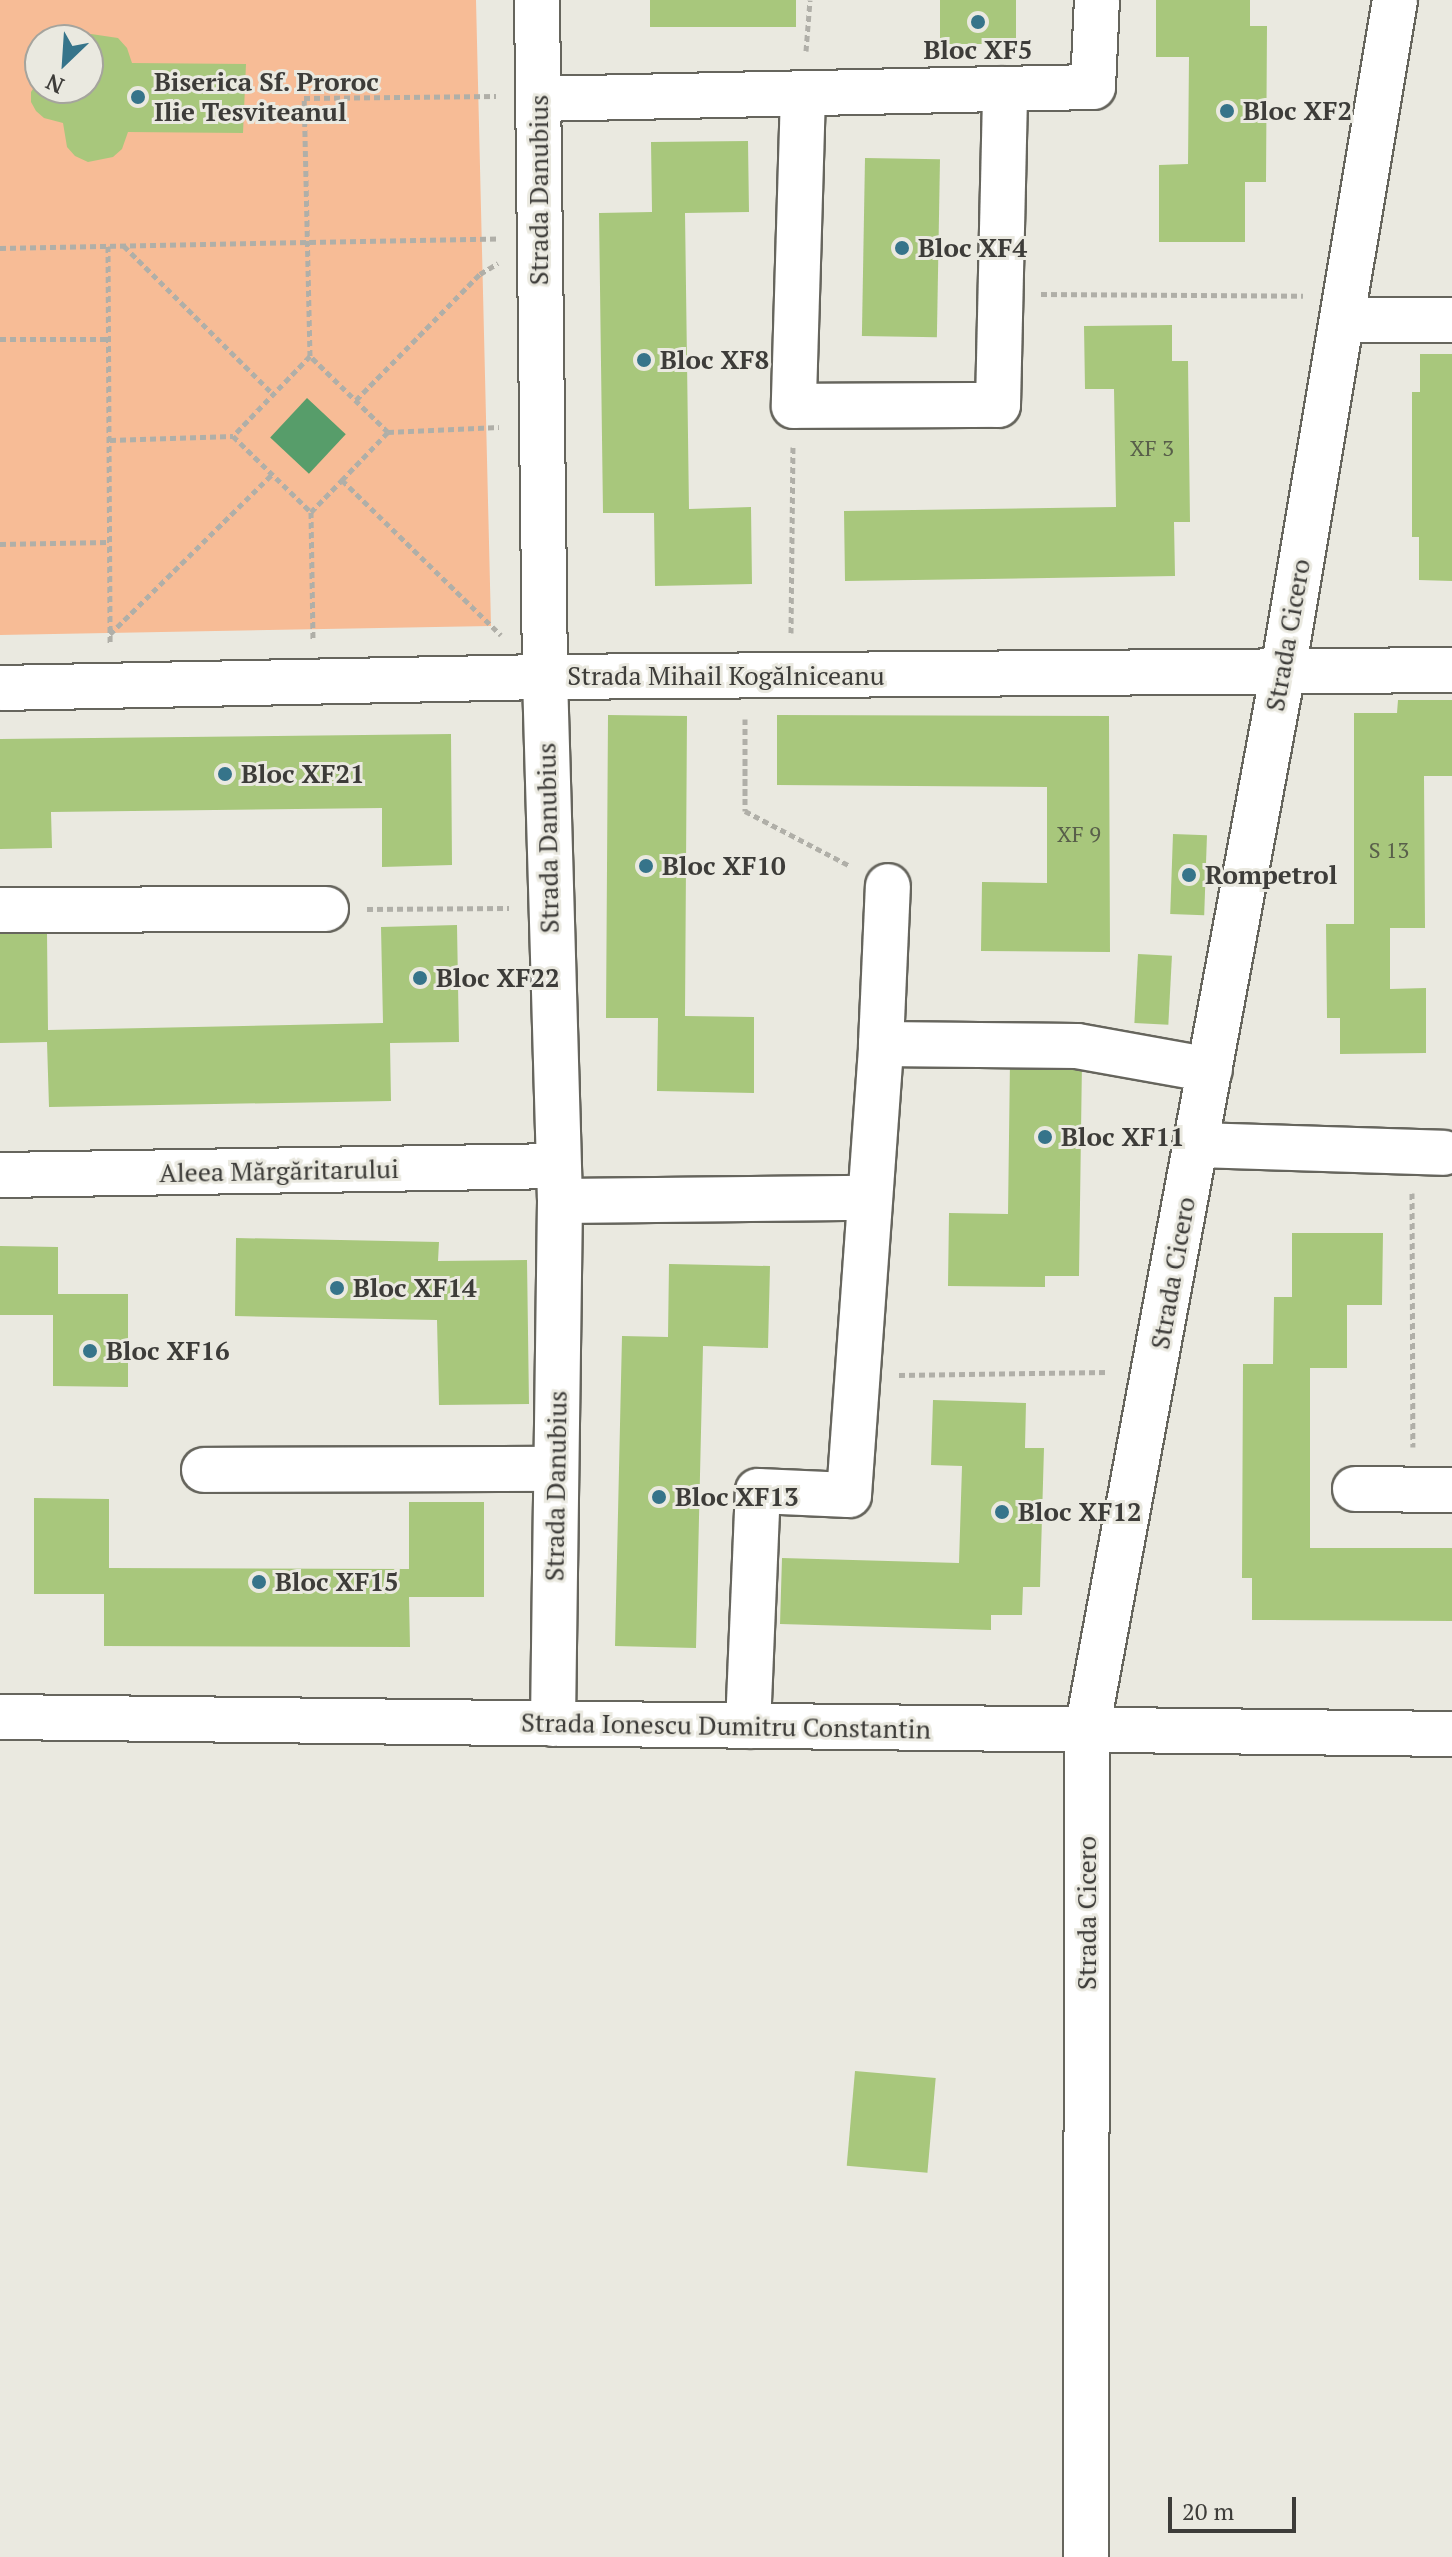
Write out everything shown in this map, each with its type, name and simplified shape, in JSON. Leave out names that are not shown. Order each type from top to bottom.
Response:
[{"type":"street","name":"Strada Danubius","points":[[537,0],[540,427],[559,1184],[553,1724]]},
{"type":"street","points":[[538,99],[1093,87],[1097,0]]},
{"type":"street","name":"Strada Cicero","points":[[1086,2557],[1087,1730],[1283,671],[1395,0]]},
{"type":"street","points":[[803,94],[794,406],[998,405],[1005,89]]},
{"type":"street","points":[[1344,308],[1452,320]]},
{"type":"street","name":"Strada Mihail Kogălniceanu","points":[[0,688],[545,677],[744,678],[1452,670]]},
{"type":"street","points":[[748,1726],[758,1491],[849,1495],[881,1044],[888,886]]},
{"type":"street","points":[[0,910],[326,909]]},
{"type":"street","points":[[881,1044],[1077,1046],[1210,1070]]},
{"type":"street","points":[[1196,1145],[1428,1152]]},
{"type":"street","name":"Aleea Mărgăritarului","points":[[0,1175],[559,1184],[870,1198]]},
{"type":"street","points":[[204,1470],[556,1469]]},
{"type":"street","points":[[1355,1489],[1432,1490]]},
{"type":"street","name":"Strada Ionescu Dumitru Constantin","points":[[0,1717],[1452,1734]]},
{"type":"path","points":[[109,440],[233,436],[310,356],[304,98],[478,94],[538,99]]},
{"type":"path","points":[[0,248],[539,237]]},
{"type":"path","points":[[356,400],[480,274],[539,237]]},
{"type":"path","points":[[108,246],[110,686]]},
{"type":"path","points":[[123,246],[273,394]]},
{"type":"path","points":[[1000,294],[1344,308]]},
{"type":"path","points":[[0,339],[109,339]]},
{"type":"path","points":[[310,356],[388,432]]},
{"type":"path","points":[[790,677],[794,406]]},
{"type":"path","points":[[311,512],[388,432],[540,427]]},
{"type":"path","points":[[233,436],[311,512],[315,684]]},
{"type":"path","points":[[110,634],[272,474]]},
{"type":"path","points":[[342,480],[545,677]]},
{"type":"path","points":[[0,544],[109,542]]},
{"type":"path","points":[[744,678],[745,811],[888,886]]},
{"type":"path","points":[[326,909],[550,908]]},
{"type":"path","points":[[1428,1152],[1432,1490]]},
{"type":"path","points":[[858,1375],[1155,1372]]},
{"type":"shaded area","points":[[0,0],[476,0],[491,626],[0,635]]},
{"type":"shaded area","points":[[307,398],[346,434],[309,474],[270,437]]},
{"type":"building","points":[[650,0],[796,0],[796,27],[650,27]]},
{"type":"building","name":"Bloc XF5","points":[[940,0],[1016,0],[1016,44],[940,44]]},
{"type":"building","name":"Bloc XF2","points":[[1156,0],[1250,0],[1250,26],[1267,26],[1266,182],[1245,182],[1245,242],[1159,242],[1159,165],[1188,164],[1189,57],[1156,57]]},
{"type":"building","name":"Biserica Sf. Proroc Ilie Tesviteanul","points":[[104,36],[118,38],[127,48],[132,63],[246,64],[243,133],[128,132],[122,149],[113,157],[88,162],[75,156],[67,147],[63,123],[44,118],[32,104],[104,104]]},
{"type":"building","name":"Bloc XF8","points":[[748,141],[749,212],[685,213],[689,509],[751,507],[752,584],[655,586],[654,513],[603,513],[599,213],[652,212],[651,142]]},
{"type":"building","name":"Bloc XF4","points":[[865,158],[940,159],[937,337],[862,336]]},
{"type":"building","points":[[1172,325],[1172,361],[1188,361],[1190,522],[1174,522],[1175,576],[845,581],[844,511],[1116,507],[1114,389],[1085,389],[1084,326]]},
{"type":"building","points":[[1420,354],[1452,354],[1452,581],[1419,580],[1419,537],[1412,537],[1412,392],[1420,392]]},
{"type":"building","points":[[1398,700],[1452,700],[1452,776],[1424,776],[1425,928],[1390,928],[1390,989],[1426,988],[1426,1053],[1340,1054],[1340,1018],[1327,1018],[1326,924],[1354,924],[1354,713],[1397,713]]},
{"type":"building","name":"Bloc XF10","points":[[608,715],[687,716],[685,1016],[754,1017],[754,1093],[657,1091],[658,1018],[606,1018]]},
{"type":"building","points":[[777,715],[1109,716],[1110,952],[981,951],[982,882],[1047,883],[1047,787],[777,785]]},
{"type":"building","name":"Bloc XF21","points":[[451,734],[452,865],[382,867],[382,808],[51,812],[52,848],[0,849],[0,739]]},
{"type":"building","name":"Rompetrol","points":[[1173,834],[1207,835],[1204,915],[1170,914]]},
{"type":"building","name":"Bloc XF22","points":[[457,925],[459,1042],[390,1043],[391,1101],[49,1107],[47,1042],[0,1043],[0,933],[47,932],[48,1030],[383,1023],[381,927]]},
{"type":"building","points":[[1138,954],[1172,956],[1168,1025],[1134,1023]]},
{"type":"building","name":"Bloc XF11","points":[[1010,1060],[1082,1061],[1079,1276],[1045,1276],[1045,1287],[948,1286],[949,1213],[1008,1214]]},
{"type":"building","points":[[1292,1233],[1383,1233],[1382,1305],[1347,1305],[1347,1368],[1310,1368],[1310,1548],[1452,1548],[1452,1621],[1252,1620],[1252,1578],[1242,1578],[1243,1364],[1273,1364],[1274,1297],[1292,1297]]},
{"type":"building","points":[[236,1238],[439,1242],[438,1261],[527,1260],[529,1404],[439,1405],[437,1320],[235,1316]]},
{"type":"building","name":"Bloc XF16","points":[[0,1246],[58,1247],[58,1294],[128,1294],[128,1387],[53,1386],[53,1315],[0,1315]]},
{"type":"building","name":"Bloc XF13","points":[[669,1264],[770,1266],[768,1348],[703,1346],[696,1648],[615,1646],[622,1336],[668,1337]]},
{"type":"building","name":"Bloc XF12","points":[[933,1400],[1026,1403],[1025,1448],[1044,1448],[1040,1587],[1023,1587],[1022,1615],[991,1615],[991,1630],[780,1624],[782,1558],[959,1563],[962,1466],[931,1465]]},
{"type":"building","name":"Bloc XF15","points":[[34,1498],[109,1499],[109,1568],[409,1569],[409,1502],[484,1502],[484,1597],[409,1597],[410,1647],[104,1646],[104,1594],[34,1594]]},
{"type":"building","points":[[855,2071],[936,2078],[927,2173],[847,2166]]},
{"type":"place","name":"Bloc XF5","points":[[978,22]]},
{"type":"place","name":"Biserica Sf. Proroc Ilie Tesviteanul","points":[[138,97]]},
{"type":"place","name":"Bloc XF2","points":[[1227,111]]},
{"type":"place","name":"Bloc XF4","points":[[902,248]]},
{"type":"place","name":"Bloc XF8","points":[[644,360]]},
{"type":"place","name":"Bloc XF21","points":[[225,774]]},
{"type":"place","name":"Bloc XF10","points":[[646,866]]},
{"type":"place","name":"Rompetrol","points":[[1189,875]]},
{"type":"place","name":"Bloc XF22","points":[[420,978]]},
{"type":"place","name":"Bloc XF11","points":[[1045,1137]]},
{"type":"place","name":"Bloc XF14","points":[[337,1288]]},
{"type":"place","name":"Bloc XF16","points":[[90,1351]]},
{"type":"place","name":"Bloc XF13","points":[[659,1497]]},
{"type":"place","name":"Bloc XF12","points":[[1002,1512]]},
{"type":"place","name":"Bloc XF15","points":[[259,1582]]}]
